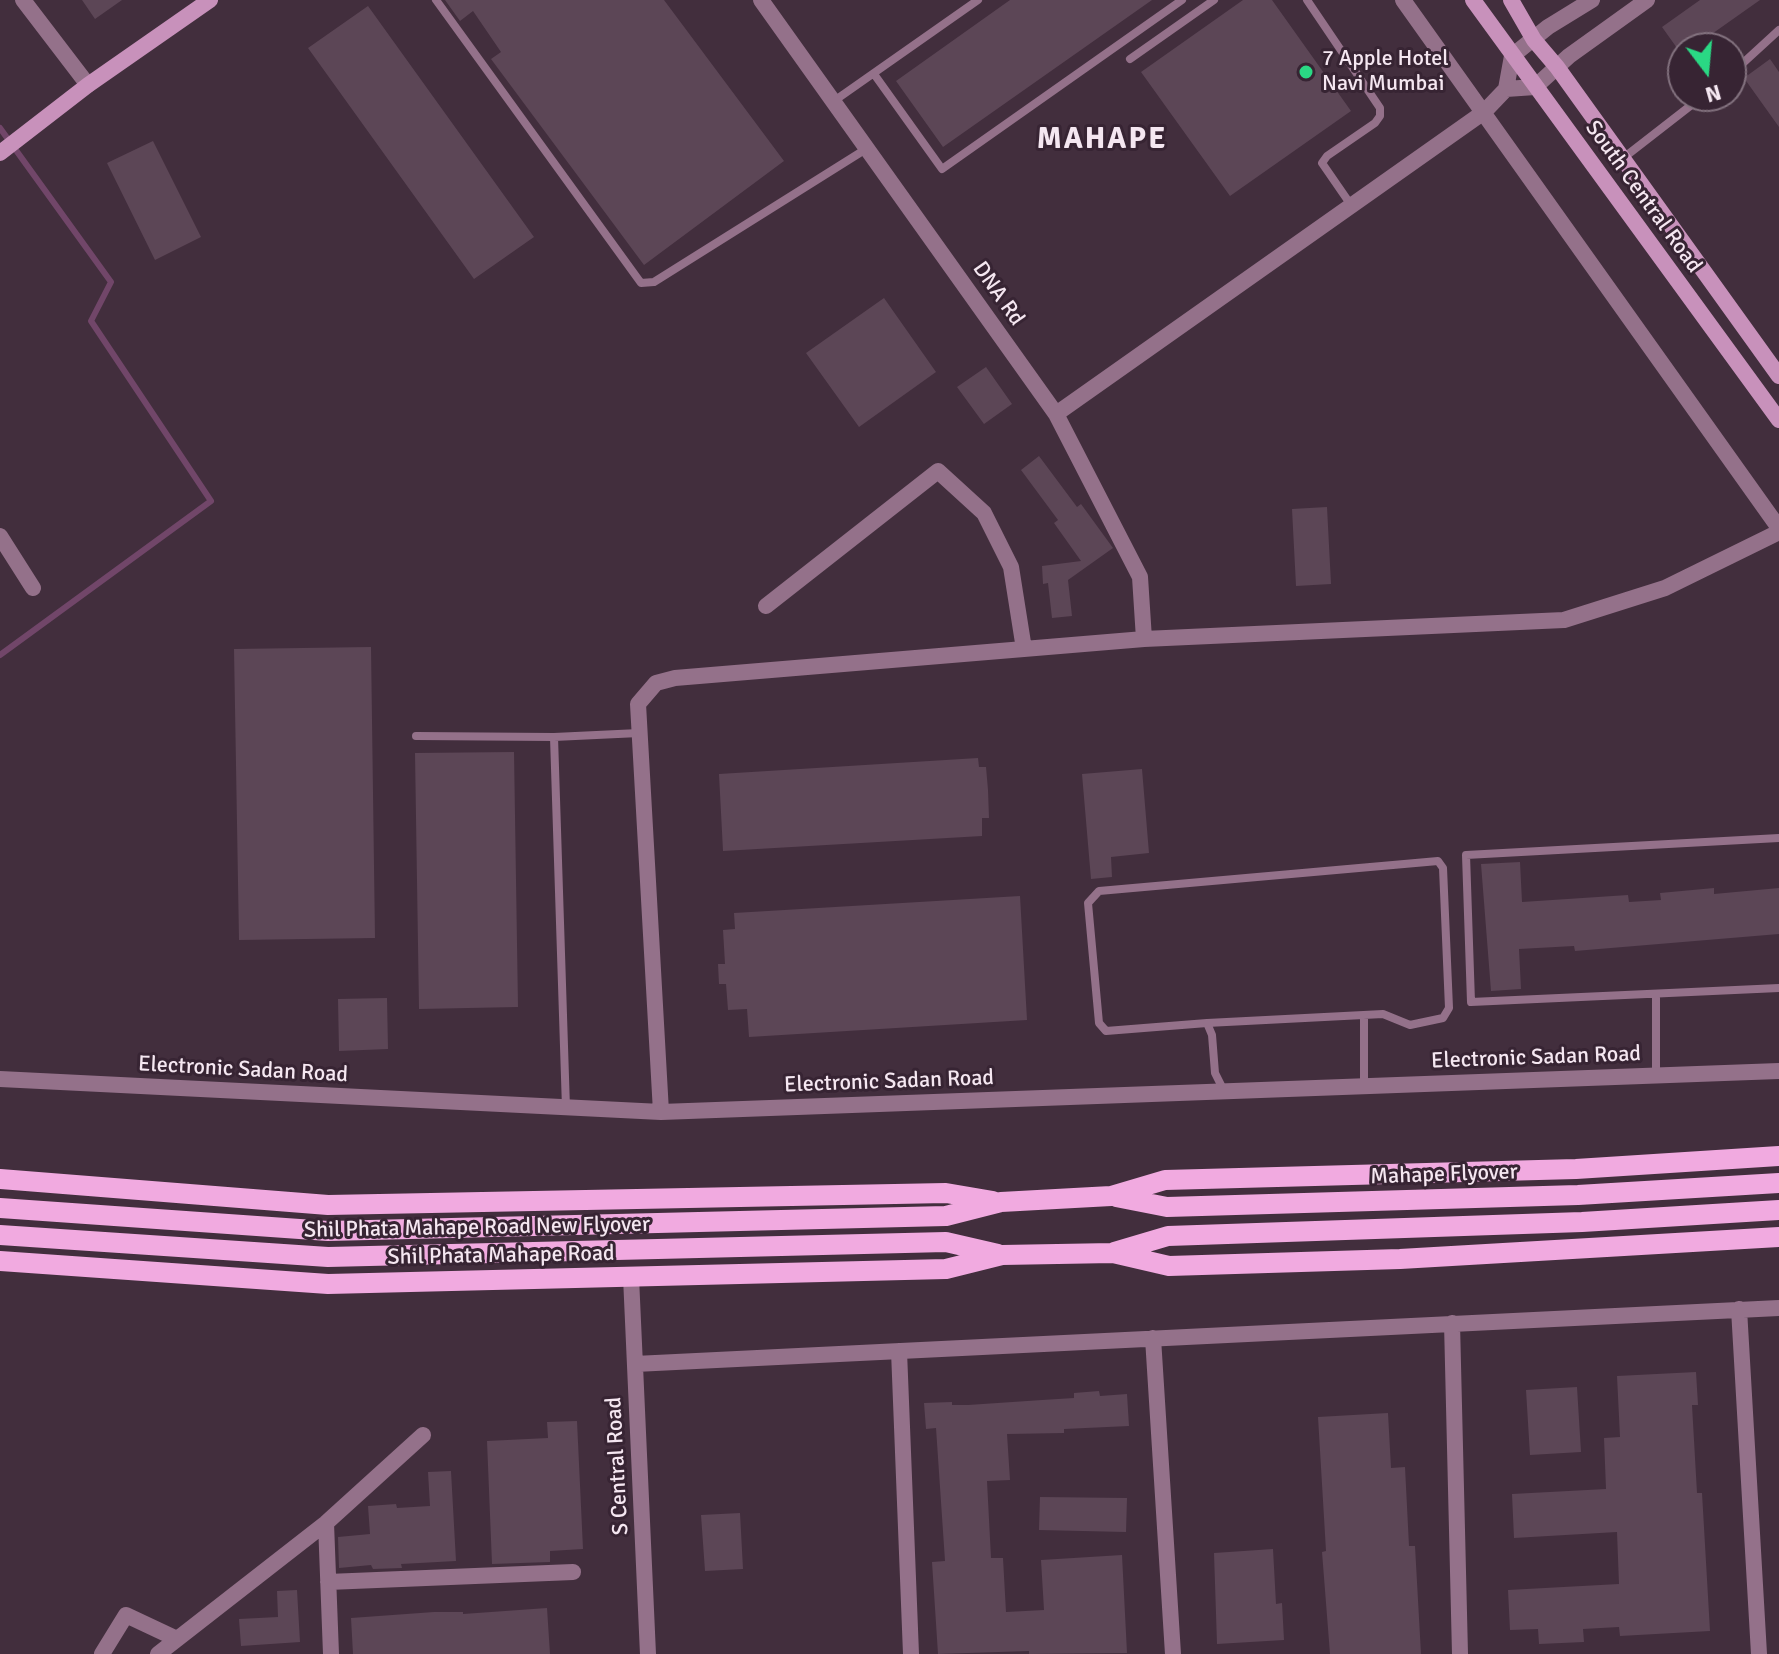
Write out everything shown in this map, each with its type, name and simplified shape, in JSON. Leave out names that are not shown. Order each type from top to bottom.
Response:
[{"type":"main road","points":[[0,153],[88,85],[210,0]]},
{"type":"main road","name":"South Central Road","points":[[1473,0],[1779,420]]},
{"type":"main road","name":"South Central Road","points":[[1511,0],[1534,40],[1557,67],[1779,376]]},
{"type":"main road","points":[[0,1179],[328,1205],[946,1193],[1001,1202],[1111,1196],[1165,1180],[1576,1169],[1779,1156]]},
{"type":"main road","name":"Mahape Flyover","points":[[1111,1196],[1167,1207],[1578,1195],[1779,1183]]},
{"type":"main road","name":"Shil Phata Mahape Road New Flyover","points":[[0,1208],[328,1231],[946,1216],[1001,1202]]},
{"type":"main road","points":[[1113,1253],[1168,1236],[1582,1222],[1779,1210]]},
{"type":"main road","name":"Shil Phata Mahape Road New Flyover","points":[[0,1235],[328,1257],[946,1242],[1002,1255]]},
{"type":"main road","points":[[1002,1255],[1113,1253],[1169,1266],[1400,1259],[1779,1237]]},
{"type":"main road","name":"Shil Phata Mahape Road","points":[[0,1261],[328,1284],[946,1269],[1002,1255]]},
{"type":"street","name":"DNA Rd","points":[[761,0],[1056,414],[1140,577],[1144,639]]},
{"type":"street","points":[[661,1112],[638,704],[656,683],[675,678],[1144,639],[1564,620],[1665,588],[1779,530],[1403,0]]},
{"type":"street","points":[[1056,414],[1484,112],[1506,89],[1512,56],[1548,27],[1592,0]]},
{"type":"street","points":[[1506,89],[1535,87],[1647,0]]},
{"type":"street","points":[[28,7],[88,85]]},
{"type":"street","points":[[766,606],[938,471],[984,513],[1011,567],[1024,649]]},
{"type":"street","points":[[0,536],[33,588]]},
{"type":"street","name":"Electronic Sadan Road","points":[[0,1079],[661,1112],[1779,1071]]},
{"type":"street","name":"S Central Road","points":[[631,1277],[648,1654]]},
{"type":"street","points":[[635,1364],[1779,1308]]},
{"type":"street","points":[[1739,1309],[1759,1654]]},
{"type":"street","points":[[1452,1323],[1460,1654]]},
{"type":"street","points":[[1153,1338],[1173,1654]]},
{"type":"street","points":[[899,1351],[911,1654]]},
{"type":"street","points":[[158,1654],[326,1523],[423,1435]]},
{"type":"street","points":[[326,1523],[331,1654]]},
{"type":"street","points":[[328,1582],[573,1572]]},
{"type":"street","points":[[102,1654],[126,1615],[177,1639]]},
{"type":"lane","points":[[436,0],[641,283],[654,282],[867,148]]},
{"type":"lane","points":[[834,101],[978,0]]},
{"type":"lane","points":[[874,74],[942,169],[1182,0]]},
{"type":"lane","points":[[1130,59],[1214,0]]},
{"type":"lane","points":[[1307,0],[1380,108],[1380,116],[1375,123],[1327,156],[1322,163],[1351,206]]},
{"type":"lane","points":[[1747,59],[1779,30]]},
{"type":"lane","points":[[1622,159],[1682,112]]},
{"type":"lane","points":[[416,736],[554,737],[640,733]]},
{"type":"lane","points":[[554,737],[566,1108]]},
{"type":"lane","points":[[1779,838],[1466,855],[1471,1002],[1779,988]]},
{"type":"lane","points":[[1438,861],[1443,868],[1449,1008],[1443,1018],[1410,1025],[1383,1014],[1207,1023],[1106,1031],[1099,1023],[1088,903],[1099,891],[1438,861]]},
{"type":"lane","points":[[1656,994],[1656,1076]]},
{"type":"lane","points":[[1364,1015],[1364,1086]]},
{"type":"lane","points":[[1207,1023],[1212,1035],[1215,1073],[1224,1091]]},
{"type":"building","points":[[82,0],[122,0],[95,19]]},
{"type":"building","points":[[445,0],[664,0],[784,161],[644,265],[491,59],[501,52],[473,11],[460,21]]},
{"type":"building","points":[[1010,0],[1152,0],[943,147],[896,81]]},
{"type":"building","points":[[1243,0],[1272,0],[1351,111],[1230,196],[1141,72]]},
{"type":"building","points":[[1700,0],[1760,0],[1715,32],[1667,34],[1662,27]]},
{"type":"building","points":[[368,6],[534,237],[474,279],[308,48]]},
{"type":"building","points":[[1770,59],[1779,72],[1779,127],[1747,82],[1747,76]]},
{"type":"building","points":[[153,141],[201,237],[155,260],[107,163]]},
{"type":"building","points":[[884,298],[936,372],[859,427],[806,353]]},
{"type":"building","points":[[986,367],[1012,404],[984,424],[957,387]]},
{"type":"building","points":[[1039,456],[1077,507],[1081,504],[1113,548],[1068,580],[1072,616],[1052,618],[1048,583],[1043,584],[1042,566],[1081,561],[1054,523],[1058,520],[1021,470]]},
{"type":"building","points":[[1327,507],[1331,584],[1296,586],[1292,509]]},
{"type":"building","points":[[371,647],[375,938],[239,940],[234,649]]},
{"type":"building","points":[[514,752],[518,1007],[419,1009],[415,753]]},
{"type":"building","points":[[978,758],[979,767],[986,767],[988,790],[989,818],[982,818],[982,836],[723,851],[719,774]]},
{"type":"building","points":[[1142,769],[1149,853],[1111,857],[1112,877],[1091,879],[1082,774]]},
{"type":"building","points":[[1520,862],[1522,902],[1628,895],[1629,902],[1661,900],[1660,893],[1714,888],[1714,894],[1779,888],[1779,934],[1575,951],[1574,946],[1519,949],[1521,989],[1491,991],[1481,864]]},
{"type":"building","points":[[1020,896],[1027,1020],[749,1037],[747,1009],[728,1010],[726,984],[719,984],[718,964],[725,964],[723,930],[735,929],[734,913]]},
{"type":"building","points":[[387,998],[388,1049],[339,1051],[338,999]]},
{"type":"building","points":[[1696,1372],[1698,1405],[1692,1405],[1697,1493],[1702,1493],[1710,1631],[1620,1636],[1619,1627],[1583,1629],[1584,1642],[1539,1644],[1538,1629],[1510,1630],[1508,1590],[1619,1584],[1617,1532],[1514,1538],[1512,1494],[1606,1489],[1604,1438],[1620,1437],[1617,1376]]},
{"type":"building","points":[[1577,1387],[1581,1452],[1530,1455],[1526,1390]]},
{"type":"building","points":[[1099,1391],[1100,1396],[1127,1394],[1129,1426],[1064,1429],[1064,1433],[1007,1434],[1010,1480],[987,1481],[991,1558],[1003,1558],[1006,1612],[1044,1610],[1041,1560],[1122,1555],[1127,1653],[1029,1654],[1029,1651],[938,1654],[932,1562],[945,1561],[936,1428],[926,1429],[924,1403],[968,1405],[1074,1398],[1074,1393]]},
{"type":"building","points":[[1388,1413],[1391,1468],[1405,1467],[1409,1546],[1415,1546],[1421,1654],[1330,1654],[1322,1552],[1326,1551],[1318,1417]]},
{"type":"building","points":[[577,1421],[583,1549],[550,1551],[550,1562],[492,1564],[487,1441],[548,1438],[547,1422]]},
{"type":"building","points":[[451,1471],[456,1561],[401,1564],[402,1568],[373,1569],[371,1565],[339,1568],[338,1537],[370,1534],[368,1506],[430,1506],[428,1472]]},
{"type":"building","points":[[1040,1497],[1127,1498],[1126,1532],[1039,1530]]},
{"type":"building","points":[[740,1513],[743,1569],[705,1571],[701,1515]]},
{"type":"building","points":[[1273,1549],[1276,1604],[1282,1603],[1284,1640],[1217,1644],[1214,1553]]},
{"type":"building","points":[[297,1590],[300,1642],[241,1646],[239,1619],[278,1617],[277,1591]]},
{"type":"building","points":[[547,1608],[550,1654],[353,1654],[351,1618]]},
{"type":"waterway","points":[[0,128],[111,282],[91,321],[211,501],[0,655]]},
{"type":"place","name":"7 Apple Hotel Navi Mumbai","points":[[1306,72]]},
{"type":"district","name":"MAHAPE","points":[[1102,140]]}]
